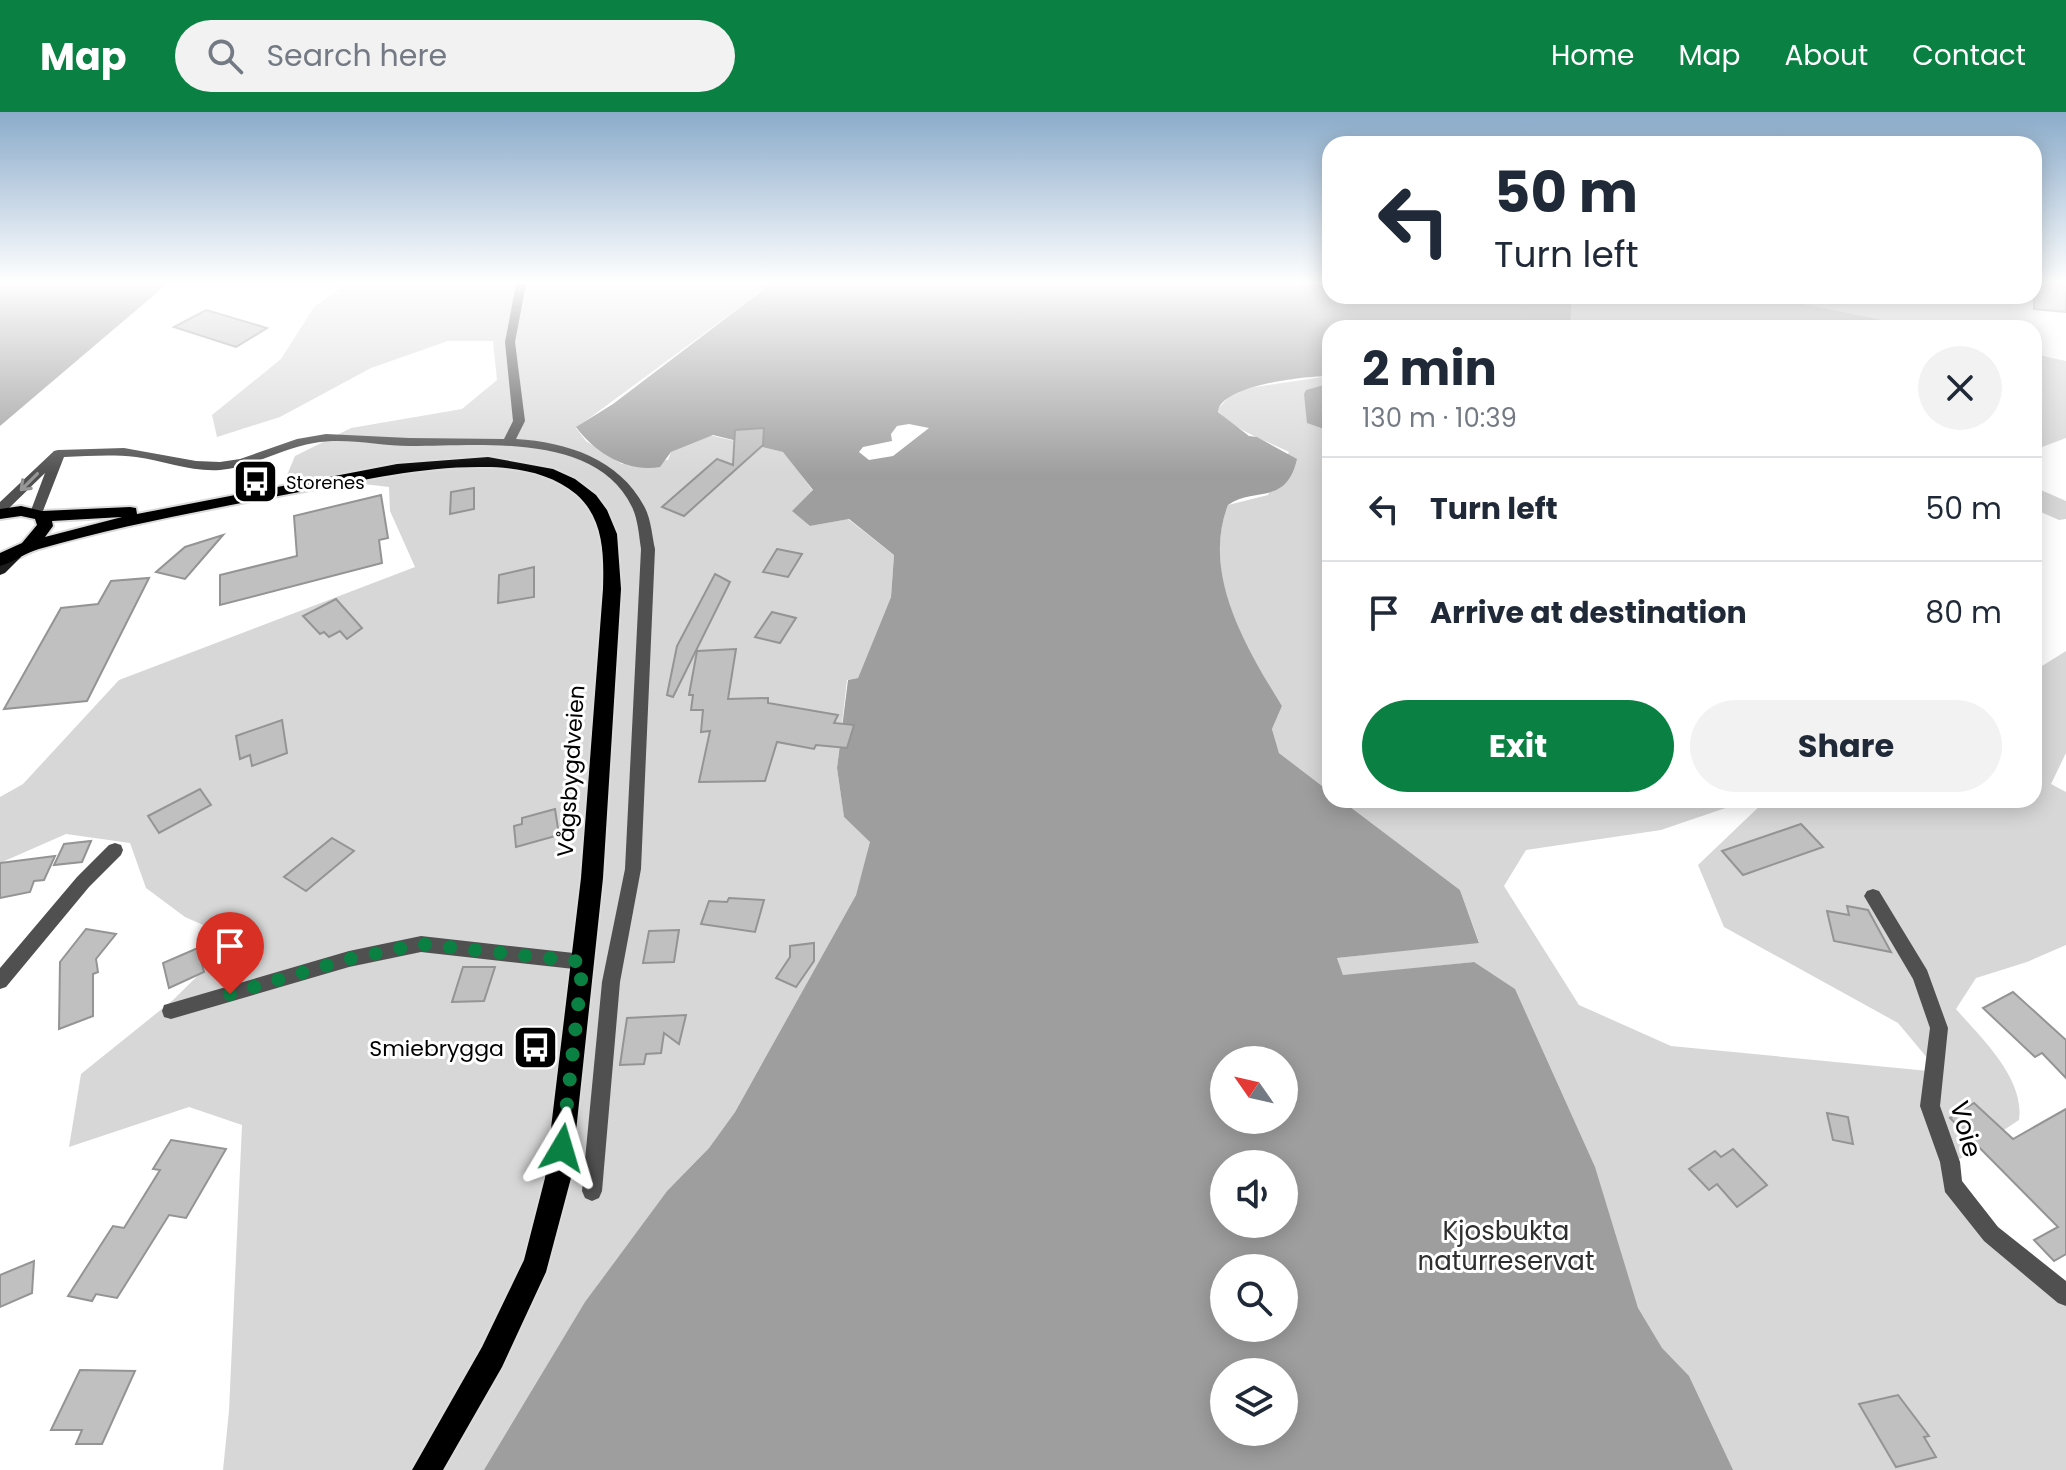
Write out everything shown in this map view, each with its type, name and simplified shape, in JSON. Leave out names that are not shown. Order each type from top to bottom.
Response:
[{"type":"main road","name":"Vågsbygdveien","points":[[14,553],[154,514],[404,469],[456,463],[512,464],[539,469],[570,483],[592,501],[608,531],[612,576],[583,962],[558,1178],[537,1263],[492,1357],[427,1470]]},
{"type":"main road","name":"Vågsbygdveien","points":[[0,511],[154,514]]},
{"type":"main road","points":[[14,553],[43,533],[45,526],[39,514]]},
{"type":"street","points":[[509,441],[519,421],[511,347]]},
{"type":"street","points":[[0,511],[58,454],[122,451],[216,466],[334,436],[406,442],[509,441],[570,452],[611,472],[638,501],[647,533],[633,869],[611,982],[592,1191]]},
{"type":"street","points":[[39,514],[58,454]]},
{"type":"street","points":[[0,570],[14,553]]},
{"type":"street","points":[[0,981],[83,882],[115,850]]},
{"type":"street","name":"Voie","points":[[1873,896],[1921,976],[1939,1028],[1930,1106],[1950,1162],[1952,1185],[1991,1234],[2066,1295]]},
{"type":"street","points":[[171,1011],[349,959],[421,944],[583,962]]},
{"type":"green space","points":[[288,347],[430,347],[371,368],[280,417],[217,437],[212,415],[281,359]]},
{"type":"green space","name":"Kjosbukta naturreservat","points":[[494,347],[685,347],[576,428],[586,441],[622,464],[668,460],[671,452],[709,435],[784,452],[813,491],[793,511],[810,526],[848,519],[894,555],[891,597],[858,678],[847,680],[837,768],[844,817],[871,842],[856,895],[735,1112],[709,1148],[667,1191],[597,1286],[1210,1124],[1210,1134],[1298,1134],[1298,1108],[1474,962],[1343,976],[1337,958],[1479,942],[1460,890],[1352,808],[1726,808],[1661,830],[1526,850],[1504,886],[1579,1005],[1671,1046],[1939,1072],[1898,1023],[1724,927],[1698,865],[1758,808],[2042,808],[2042,666],[2066,651],[2066,753],[2051,784],[2066,792],[2066,945],[2027,962],[1976,978],[1956,1009],[1989,1046],[2008,1074],[2019,1104],[2019,1120],[1960,1159],[1944,1154],[1974,1217],[2066,1293],[2066,1470],[223,1470],[229,1411],[242,1125],[189,1107],[69,1147],[81,1074],[173,1000],[235,939],[185,917],[146,888],[130,843],[66,834],[0,863],[0,797],[23,784],[119,680],[415,567],[390,511],[389,487],[287,475],[295,456],[351,428],[462,409],[497,380]]},
{"type":"green space","points":[[2042,356],[2066,361],[2066,438],[2042,447]]},
{"type":"green space","points":[[1322,377],[1322,786],[1279,753],[1272,729],[1282,706],[1242,636],[1224,584],[1220,558],[1221,531],[1228,505],[1268,495],[1289,452],[1242,430],[1217,410],[1235,390]]},
{"type":"green space","points":[[2042,490],[2066,501],[2066,519],[2059,520],[2042,513]]},
{"type":"shaded area","points":[[0,347],[92,347],[0,426]]},
{"type":"shaded area","points":[[688,347],[1322,347],[1322,377],[1248,389],[1222,403],[1218,412],[1249,436],[1257,437],[1297,459],[1292,474],[1277,490],[1228,505],[1221,531],[1220,558],[1224,584],[1242,636],[1282,706],[1272,729],[1279,753],[1322,786],[1322,808],[1352,808],[1460,890],[1479,943],[1337,958],[1343,975],[1474,962],[1515,989],[1595,1167],[1638,1308],[1662,1348],[1689,1376],[1733,1470],[484,1470],[585,1302],[667,1191],[709,1148],[735,1112],[856,895],[870,842],[844,817],[837,768],[848,680],[858,678],[891,597],[894,555],[849,519],[810,526],[792,511],[813,490],[783,452],[713,435],[671,452],[660,467],[648,468],[613,459],[576,427],[613,404]],"holes":[[[909,424],[929,428],[893,456],[869,460],[859,452],[863,447],[892,441],[891,434],[897,426]]]},
{"type":"shaded area","points":[[1322,386],[1322,428],[1307,423],[1306,390]]},
{"type":"building","points":[[764,428],[763,445],[684,516],[662,507],[717,459],[733,465],[735,430]]},
{"type":"building","points":[[474,488],[474,509],[450,514],[451,492]]},
{"type":"building","points":[[381,495],[388,538],[379,540],[382,563],[220,605],[220,575],[297,556],[294,516]]},
{"type":"building","points":[[223,535],[185,579],[156,572],[185,547]]},
{"type":"building","points":[[777,549],[802,554],[788,577],[763,572]]},
{"type":"building","points":[[534,567],[534,597],[498,603],[499,575]]},
{"type":"building","points":[[715,574],[730,582],[673,697],[667,695],[677,646]]},
{"type":"building","points":[[149,578],[87,701],[4,709],[61,608],[98,604],[111,581]]},
{"type":"building","points":[[336,599],[362,628],[347,639],[340,631],[329,637],[324,632],[320,634],[303,616]]},
{"type":"building","points":[[772,612],[796,618],[780,643],[755,637]]},
{"type":"building","points":[[736,649],[728,699],[768,698],[768,703],[838,715],[834,723],[854,725],[847,748],[816,745],[814,749],[777,742],[765,781],[699,782],[710,731],[701,732],[703,710],[691,710],[693,695],[689,695],[697,651]]},
{"type":"building","points":[[282,720],[287,753],[252,766],[250,755],[240,759],[236,736]]},
{"type":"building","points":[[200,789],[211,805],[159,833],[148,816]]},
{"type":"building","points":[[555,809],[559,835],[516,847],[514,826],[522,824],[522,818]]},
{"type":"building","points":[[1801,824],[1823,847],[1743,875],[1722,851]]},
{"type":"building","points":[[332,838],[354,851],[306,891],[284,877]]},
{"type":"building","points":[[91,841],[82,862],[54,865],[64,844]]},
{"type":"building","points":[[55,856],[44,880],[34,881],[30,892],[0,898],[0,863]]},
{"type":"building","points":[[729,898],[764,900],[755,932],[701,924],[709,901],[727,902]]},
{"type":"building","points":[[1847,906],[1868,910],[1891,952],[1834,941],[1827,911],[1849,915]]},
{"type":"building","points":[[86,929],[116,934],[96,959],[98,972],[93,974],[93,1016],[59,1029],[60,962]]},
{"type":"building","points":[[679,930],[674,962],[643,963],[649,931]]},
{"type":"building","points":[[814,943],[814,961],[796,987],[776,978],[790,957],[790,946]]},
{"type":"building","points":[[198,948],[204,972],[169,988],[163,963]]},
{"type":"building","points":[[463,967],[495,967],[484,1001],[452,1002]]},
{"type":"building","points":[[2013,992],[2066,1040],[2066,1078],[2042,1053],[2035,1057],[1983,1008]]},
{"type":"building","points":[[686,1015],[679,1044],[664,1033],[661,1053],[646,1054],[644,1064],[620,1065],[627,1018]]},
{"type":"building","points":[[1974,1103],[2013,1139],[2066,1109],[2066,1254],[2054,1261],[2034,1240],[2058,1227],[1950,1118]]},
{"type":"building","points":[[1827,1113],[1848,1117],[1853,1144],[1833,1140]]},
{"type":"building","points":[[171,1140],[226,1149],[186,1218],[169,1215],[117,1298],[96,1294],[92,1301],[68,1296],[113,1226],[124,1228],[160,1170],[153,1169]]},
{"type":"building","points":[[1733,1149],[1767,1185],[1737,1207],[1717,1184],[1709,1190],[1689,1169],[1715,1151],[1721,1157]]},
{"type":"building","points":[[34,1261],[32,1293],[0,1307],[0,1275]]},
{"type":"building","points":[[80,1370],[135,1371],[102,1444],[76,1444],[82,1430],[51,1430]]},
{"type":"building","points":[[1898,1395],[1929,1436],[1924,1437],[1936,1457],[1896,1467],[1859,1404]]},
{"type":"place","name":"Storenes","points":[[255,482]]},
{"type":"place","name":"Smiebrygga","points":[[535,1048]]},
{"type":"route","points":[[230,994],[349,959],[421,944],[583,962],[562,1148]]}]
